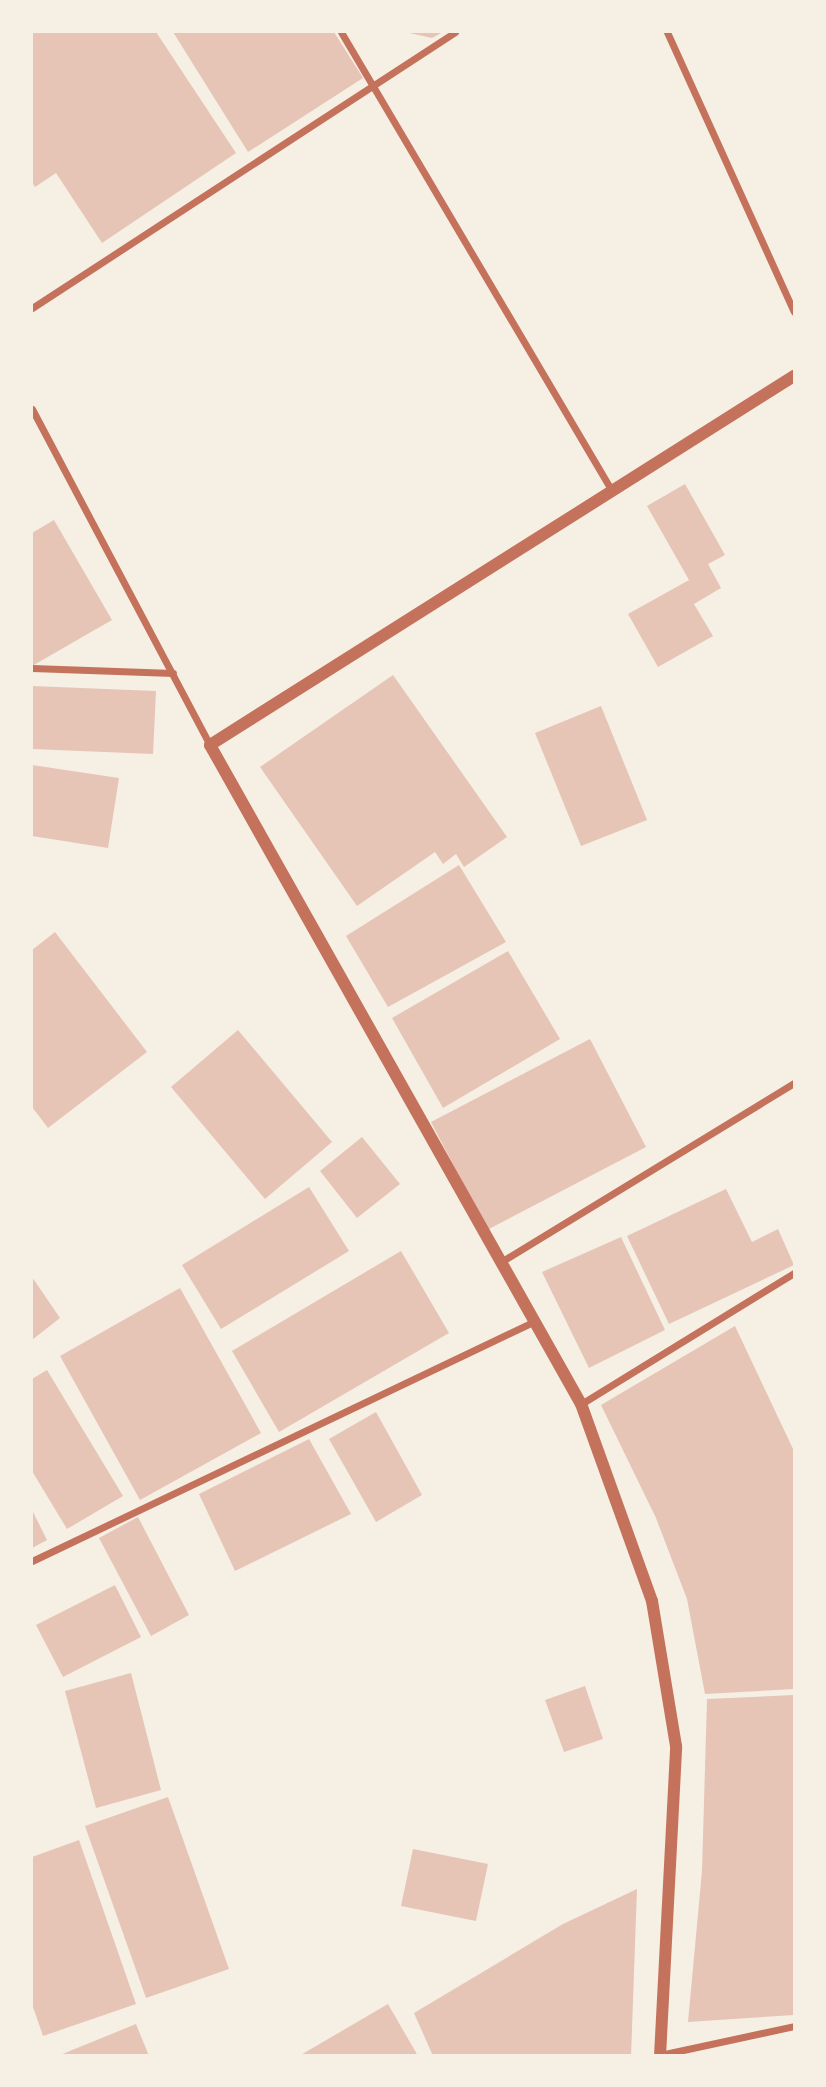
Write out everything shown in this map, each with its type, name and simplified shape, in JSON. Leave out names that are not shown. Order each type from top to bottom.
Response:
[{"type":"street","points":[[341,32],[375,82],[612,491]]},
{"type":"street","points":[[32,308],[455,32]]},
{"type":"street","points":[[667,32],[794,312]]},
{"type":"street","points":[[210,745],[794,376]]},
{"type":"street","points":[[32,409],[210,745],[531,1323],[581,1404],[652,1601],[676,1746],[660,2055],[794,2026]]},
{"type":"street","points":[[32,668],[173,673]]},
{"type":"street","points":[[498,1263],[794,1083]]},
{"type":"street","points":[[581,1404],[794,1273]]},
{"type":"street","points":[[32,1561],[531,1323]]},
{"type":"building","points":[[32,32],[156,32],[236,153],[102,243],[56,173],[35,187],[32,182]]},
{"type":"building","points":[[173,32],[334,32],[363,78],[248,152]]},
{"type":"building","points":[[405,32],[443,32],[432,38]]},
{"type":"building","points":[[685,484],[725,555],[708,564],[721,588],[694,604],[713,636],[658,667],[628,614],[689,580],[647,506]]},
{"type":"building","points":[[54,520],[112,620],[32,666],[32,533]]},
{"type":"building","points":[[393,675],[507,837],[464,867],[456,854],[443,864],[435,852],[357,906],[260,767]]},
{"type":"building","points":[[32,686],[156,691],[153,754],[32,749]]},
{"type":"building","points":[[601,706],[647,820],[581,846],[535,733]]},
{"type":"building","points":[[32,765],[119,778],[108,848],[32,836]]},
{"type":"building","points":[[459,865],[506,942],[388,1007],[346,936]]},
{"type":"building","points":[[55,932],[147,1052],[48,1128],[32,1107],[32,950]]},
{"type":"building","points":[[508,951],[560,1039],[443,1108],[392,1018]]},
{"type":"building","points":[[238,1030],[332,1142],[265,1199],[171,1087]]},
{"type":"building","points":[[590,1039],[646,1147],[487,1230],[431,1122]]},
{"type":"building","points":[[362,1137],[400,1184],[357,1218],[320,1171]]},
{"type":"building","points":[[309,1187],[349,1251],[221,1329],[182,1265]]},
{"type":"building","points":[[726,1189],[752,1242],[778,1229],[794,1265],[669,1324],[627,1236]]},
{"type":"building","points":[[621,1237],[665,1330],[589,1368],[542,1272]]},
{"type":"building","points":[[401,1251],[449,1333],[279,1432],[232,1351]]},
{"type":"building","points":[[32,1277],[60,1318],[32,1340]]},
{"type":"building","points":[[180,1288],[261,1433],[140,1500],[60,1356]]},
{"type":"building","points":[[735,1326],[794,1451],[794,1689],[705,1694],[687,1599],[656,1518],[601,1405]]},
{"type":"building","points":[[47,1370],[123,1496],[67,1529],[32,1471],[32,1379]]},
{"type":"building","points":[[376,1412],[422,1495],[376,1522],[329,1439]]},
{"type":"building","points":[[309,1439],[351,1514],[235,1571],[199,1494]]},
{"type":"building","points":[[32,1510],[47,1540],[32,1548]]},
{"type":"building","points":[[138,1517],[189,1615],[151,1636],[99,1538]]},
{"type":"building","points":[[115,1585],[141,1637],[63,1677],[36,1625]]},
{"type":"building","points":[[131,1673],[161,1790],[96,1808],[65,1691]]},
{"type":"building","points":[[585,1686],[603,1739],[564,1752],[545,1700]]},
{"type":"building","points":[[794,1695],[794,2015],[688,2022],[702,1871],[707,1699]]},
{"type":"building","points":[[168,1797],[229,1969],[146,1998],[85,1826]]},
{"type":"building","points":[[79,1840],[136,2004],[43,2036],[32,2004],[32,1857]]},
{"type":"building","points":[[413,1849],[488,1864],[476,1921],[401,1906]]},
{"type":"building","points":[[637,1889],[631,2056],[433,2056],[414,2013],[563,1924]]},
{"type":"building","points":[[388,2004],[418,2056],[299,2056]]},
{"type":"building","points":[[136,2024],[149,2056],[60,2056],[60,2055]]}]
